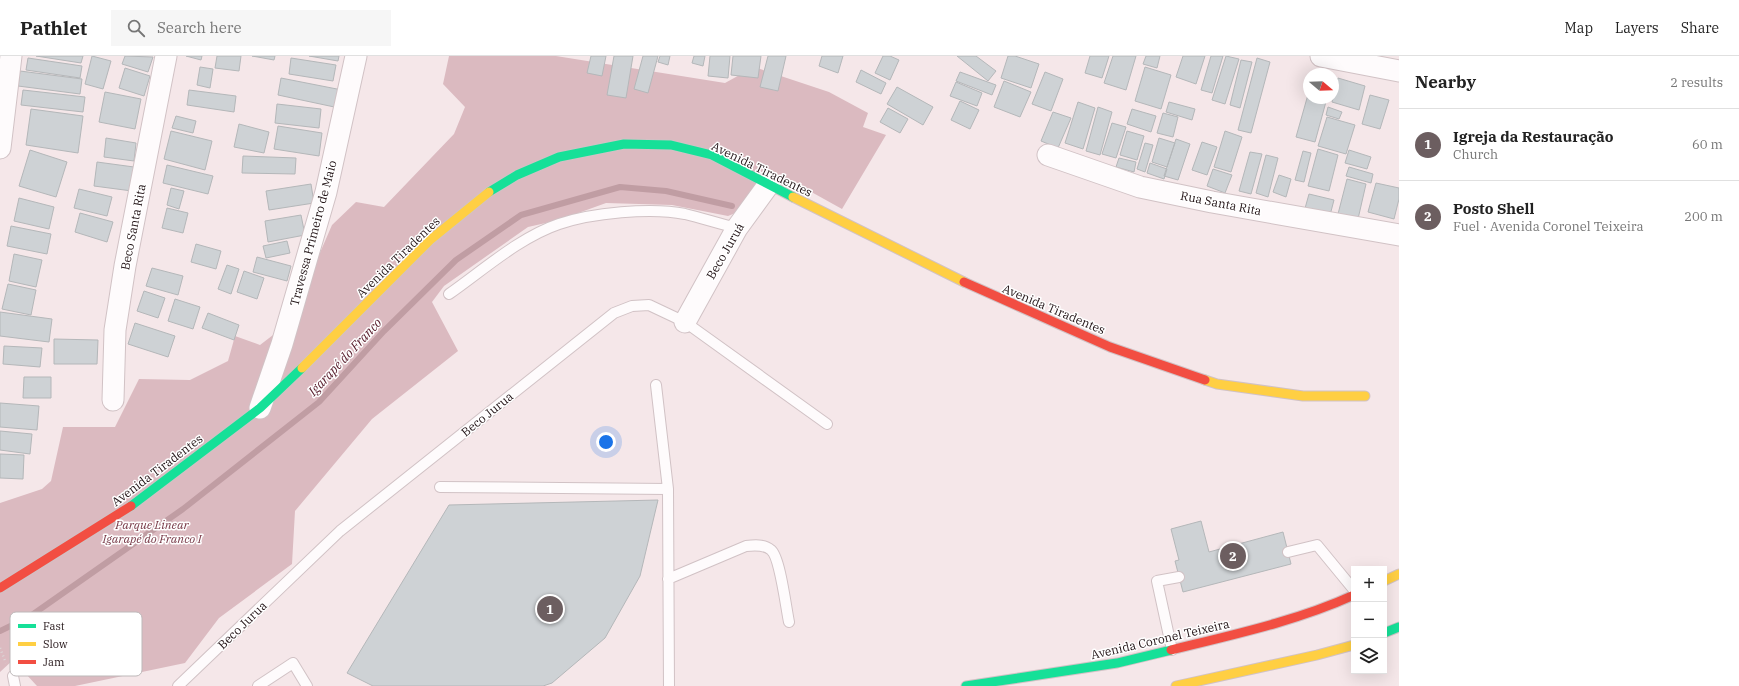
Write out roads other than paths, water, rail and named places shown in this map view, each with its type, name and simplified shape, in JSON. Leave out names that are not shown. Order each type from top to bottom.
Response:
[{"type":"main road","name":"Avenida Tiradentes","points":[[0,588],[136,502],[260,408],[319,352],[430,240],[489,192],[517,175],[559,157],[617,146],[671,145],[712,155],[858,231],[986,293],[1110,347],[1217,384],[1303,396],[1365,396]]},
{"type":"main road","points":[[1387,580],[1399,574]]},
{"type":"main road","name":"Avenida Coronel Teixeira","points":[[966,686],[1117,663],[1221,638],[1328,607],[1351,596]]},
{"type":"main road","points":[[1387,632],[1399,627]]},
{"type":"main road","points":[[1176,686],[1317,655],[1351,646]]},
{"type":"street","points":[[0,148],[11,56]]},
{"type":"street","name":"Beco Santa Rita","points":[[113,400],[115,330],[125,266],[166,56]]},
{"type":"street","name":"Travessa Primeiro de Maio","points":[[260,408],[282,344],[326,192],[356,56]]},
{"type":"street","points":[[1321,56],[1399,71]]},
{"type":"street","name":"Rua Santa Rita","points":[[1048,155],[1140,187],[1212,202],[1399,235]]},
{"type":"street","name":"Beco Juruá","points":[[685,322],[737,228],[769,184]]},
{"type":"lane","points":[[449,294],[534,236],[559,224],[592,217],[642,210],[684,214],[737,228]]},
{"type":"lane","name":"Beco Jurua","points":[[178,686],[340,531],[614,313],[632,306],[649,306],[685,322],[827,424]]},
{"type":"lane","points":[[656,385],[668,489],[669,686]]},
{"type":"lane","points":[[440,487],[668,489]]},
{"type":"lane","points":[[668,579],[746,546],[760,545],[771,550],[777,560],[789,622]]},
{"type":"lane","points":[[1288,552],[1317,545],[1351,586]]},
{"type":"lane","points":[[1172,650],[1157,581],[1179,577]]},
{"type":"lane","points":[[258,686],[293,663],[307,686]]},
{"type":"waterway","name":"Igarapé do Franco","points":[[36,612],[183,509],[319,402],[384,331],[456,260],[521,215],[620,187],[666,191],[732,206]]},
{"type":"waterway","name":"Igarapé do Franco","points":[[0,631],[10,626]]},
{"type":"place","name":"Posto Shell","points":[[1233,556]]},
{"type":"place","name":"Igreja da Restauração","points":[[550,609]]},
{"type":"park label","name":"Parque Linear Igarapé do Franco I","points":[[152,531]]}]
